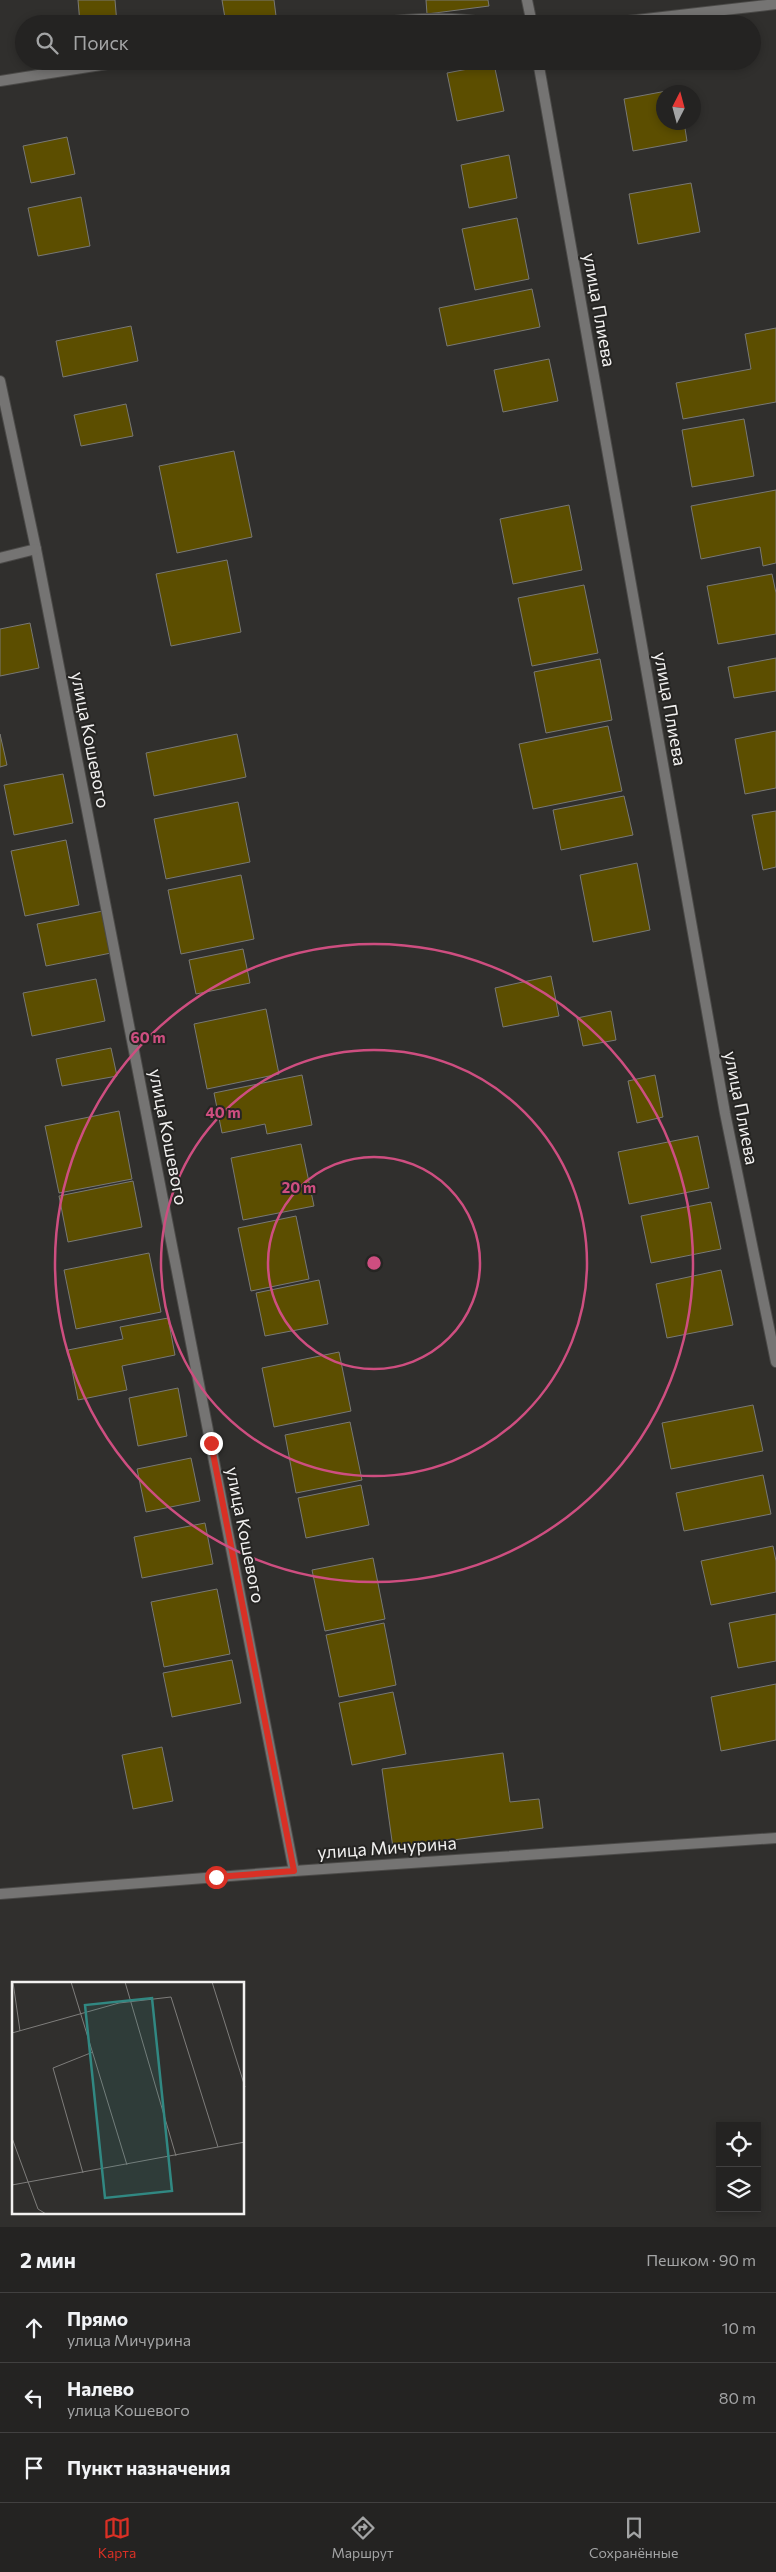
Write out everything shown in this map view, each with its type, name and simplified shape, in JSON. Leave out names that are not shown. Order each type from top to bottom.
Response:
[{"type":"street","points":[[527,0],[530,15]]},
{"type":"street","points":[[680,15],[776,4]]},
{"type":"street","points":[[0,81],[69,70]]},
{"type":"street","name":"улица Плиева","points":[[540,70],[725,1113],[776,1362]]},
{"type":"street","name":"улица Кошевого","points":[[0,381],[36,548],[294,1871]]},
{"type":"street","points":[[0,558],[36,548]]},
{"type":"street","name":"улица Мичурина","points":[[0,1894],[294,1871],[776,1838]]},
{"type":"building","points":[[78,0],[115,0],[116,15],[79,15]]},
{"type":"building","points":[[222,0],[274,0],[276,15],[224,15]]},
{"type":"building","points":[[426,0],[488,0],[489,6],[427,14]]},
{"type":"building","points":[[463,70],[495,70],[504,111],[457,121],[447,73]]},
{"type":"building","points":[[656,93],[656,130],[685,130],[687,141],[633,151],[624,99]]},
{"type":"building","points":[[67,137],[75,174],[31,183],[23,146]]},
{"type":"building","points":[[509,155],[517,198],[469,208],[461,165]]},
{"type":"building","points":[[691,183],[700,232],[638,244],[629,194]]},
{"type":"building","points":[[81,197],[90,246],[38,256],[28,208]]},
{"type":"building","points":[[517,218],[529,279],[475,290],[462,229]]},
{"type":"building","points":[[532,289],[540,327],[447,346],[439,308]]},
{"type":"building","points":[[131,326],[138,361],[63,377],[56,341]]},
{"type":"building","points":[[776,328],[776,402],[683,419],[676,383],[751,369],[745,334]]},
{"type":"building","points":[[549,359],[558,401],[503,412],[494,370]]},
{"type":"building","points":[[126,404],[133,436],[81,446],[74,415]]},
{"type":"building","points":[[744,419],[754,476],[692,487],[682,430]]},
{"type":"building","points":[[234,451],[252,537],[177,553],[159,466]]},
{"type":"building","points":[[776,490],[776,563],[763,566],[760,547],[701,559],[691,506]]},
{"type":"building","points":[[569,505],[582,570],[513,584],[500,519]]},
{"type":"building","points":[[227,560],[241,632],[171,646],[156,574]]},
{"type":"building","points":[[772,574],[776,593],[776,634],[718,644],[707,586]]},
{"type":"building","points":[[584,585],[598,653],[532,666],[518,598]]},
{"type":"building","points":[[30,623],[39,668],[0,676],[0,629]]},
{"type":"building","points":[[776,658],[776,691],[734,698],[728,667]]},
{"type":"building","points":[[600,659],[612,720],[546,733],[534,672]]},
{"type":"building","points":[[608,726],[622,791],[533,809],[519,744]]},
{"type":"building","points":[[776,731],[776,788],[745,794],[735,739]]},
{"type":"building","points":[[0,734],[7,765],[0,767]]},
{"type":"building","points":[[237,734],[246,777],[154,796],[146,753]]},
{"type":"building","points":[[63,774],[73,823],[14,835],[4,785]]},
{"type":"building","points":[[624,796],[633,835],[561,850],[553,810]]},
{"type":"building","points":[[238,802],[250,862],[166,879],[154,819]]},
{"type":"building","points":[[776,811],[776,867],[763,870],[752,815]]},
{"type":"building","points":[[66,840],[79,905],[25,916],[11,851]]},
{"type":"building","points":[[637,863],[650,930],[593,942],[580,875]]},
{"type":"building","points":[[241,875],[254,939],[181,954],[168,890]]},
{"type":"building","points":[[103,911],[111,953],[46,966],[37,924]]},
{"type":"building","points":[[243,949],[250,983],[196,994],[189,960]]},
{"type":"building","points":[[551,976],[559,1016],[503,1027],[495,988]]},
{"type":"building","points":[[96,979],[105,1021],[32,1036],[23,993]]},
{"type":"building","points":[[266,1009],[279,1074],[207,1089],[194,1024]]},
{"type":"building","points":[[611,1011],[616,1040],[583,1046],[577,1018]]},
{"type":"building","points":[[111,1048],[117,1076],[62,1086],[56,1059]]},
{"type":"building","points":[[302,1075],[312,1125],[267,1134],[265,1124],[222,1133],[214,1093]]},
{"type":"building","points":[[655,1075],[663,1117],[637,1123],[628,1081]]},
{"type":"building","points":[[119,1111],[132,1179],[59,1193],[45,1126]]},
{"type":"building","points":[[698,1136],[709,1188],[629,1204],[618,1152]]},
{"type":"building","points":[[301,1144],[314,1206],[243,1220],[231,1158]]},
{"type":"building","points":[[133,1181],[142,1227],[68,1242],[59,1196]]},
{"type":"building","points":[[711,1202],[721,1249],[651,1263],[641,1216]]},
{"type":"building","points":[[296,1216],[309,1279],[251,1291],[238,1228]]},
{"type":"building","points":[[149,1253],[161,1312],[76,1329],[64,1270]]},
{"type":"building","points":[[721,1270],[733,1325],[667,1338],[656,1284]]},
{"type":"building","points":[[319,1280],[328,1324],[265,1336],[256,1293]]},
{"type":"building","points":[[168,1318],[175,1355],[122,1366],[127,1390],[78,1400],[68,1350],[123,1339],[120,1327]]},
{"type":"building","points":[[339,1352],[351,1411],[274,1427],[262,1368]]},
{"type":"building","points":[[178,1388],[187,1436],[138,1446],[129,1398]]},
{"type":"building","points":[[753,1405],[763,1451],[671,1469],[662,1423]]},
{"type":"building","points":[[350,1422],[362,1480],[296,1493],[285,1435]]},
{"type":"building","points":[[191,1458],[200,1501],[146,1512],[137,1469]]},
{"type":"building","points":[[763,1475],[771,1514],[684,1531],[676,1493]]},
{"type":"building","points":[[361,1485],[369,1525],[306,1538],[298,1498]]},
{"type":"building","points":[[205,1523],[213,1564],[142,1578],[134,1537]]},
{"type":"building","points":[[773,1546],[776,1561],[776,1592],[711,1605],[701,1561]]},
{"type":"building","points":[[373,1558],[385,1619],[325,1631],[312,1570]]},
{"type":"building","points":[[217,1589],[230,1654],[164,1667],[151,1602]]},
{"type":"building","points":[[776,1614],[776,1661],[738,1668],[729,1623]]},
{"type":"building","points":[[384,1623],[396,1685],[339,1697],[326,1635]]},
{"type":"building","points":[[232,1660],[241,1703],[172,1717],[163,1673]]},
{"type":"building","points":[[776,1684],[776,1740],[721,1751],[711,1697]]},
{"type":"building","points":[[393,1692],[406,1754],[352,1765],[339,1703]]},
{"type":"building","points":[[162,1747],[173,1801],[133,1809],[122,1755]]},
{"type":"building","points":[[503,1753],[510,1802],[539,1799],[543,1828],[393,1848],[382,1769]]},
{"type":"route","points":[[211,1443],[294,1871],[216,1877]]}]
